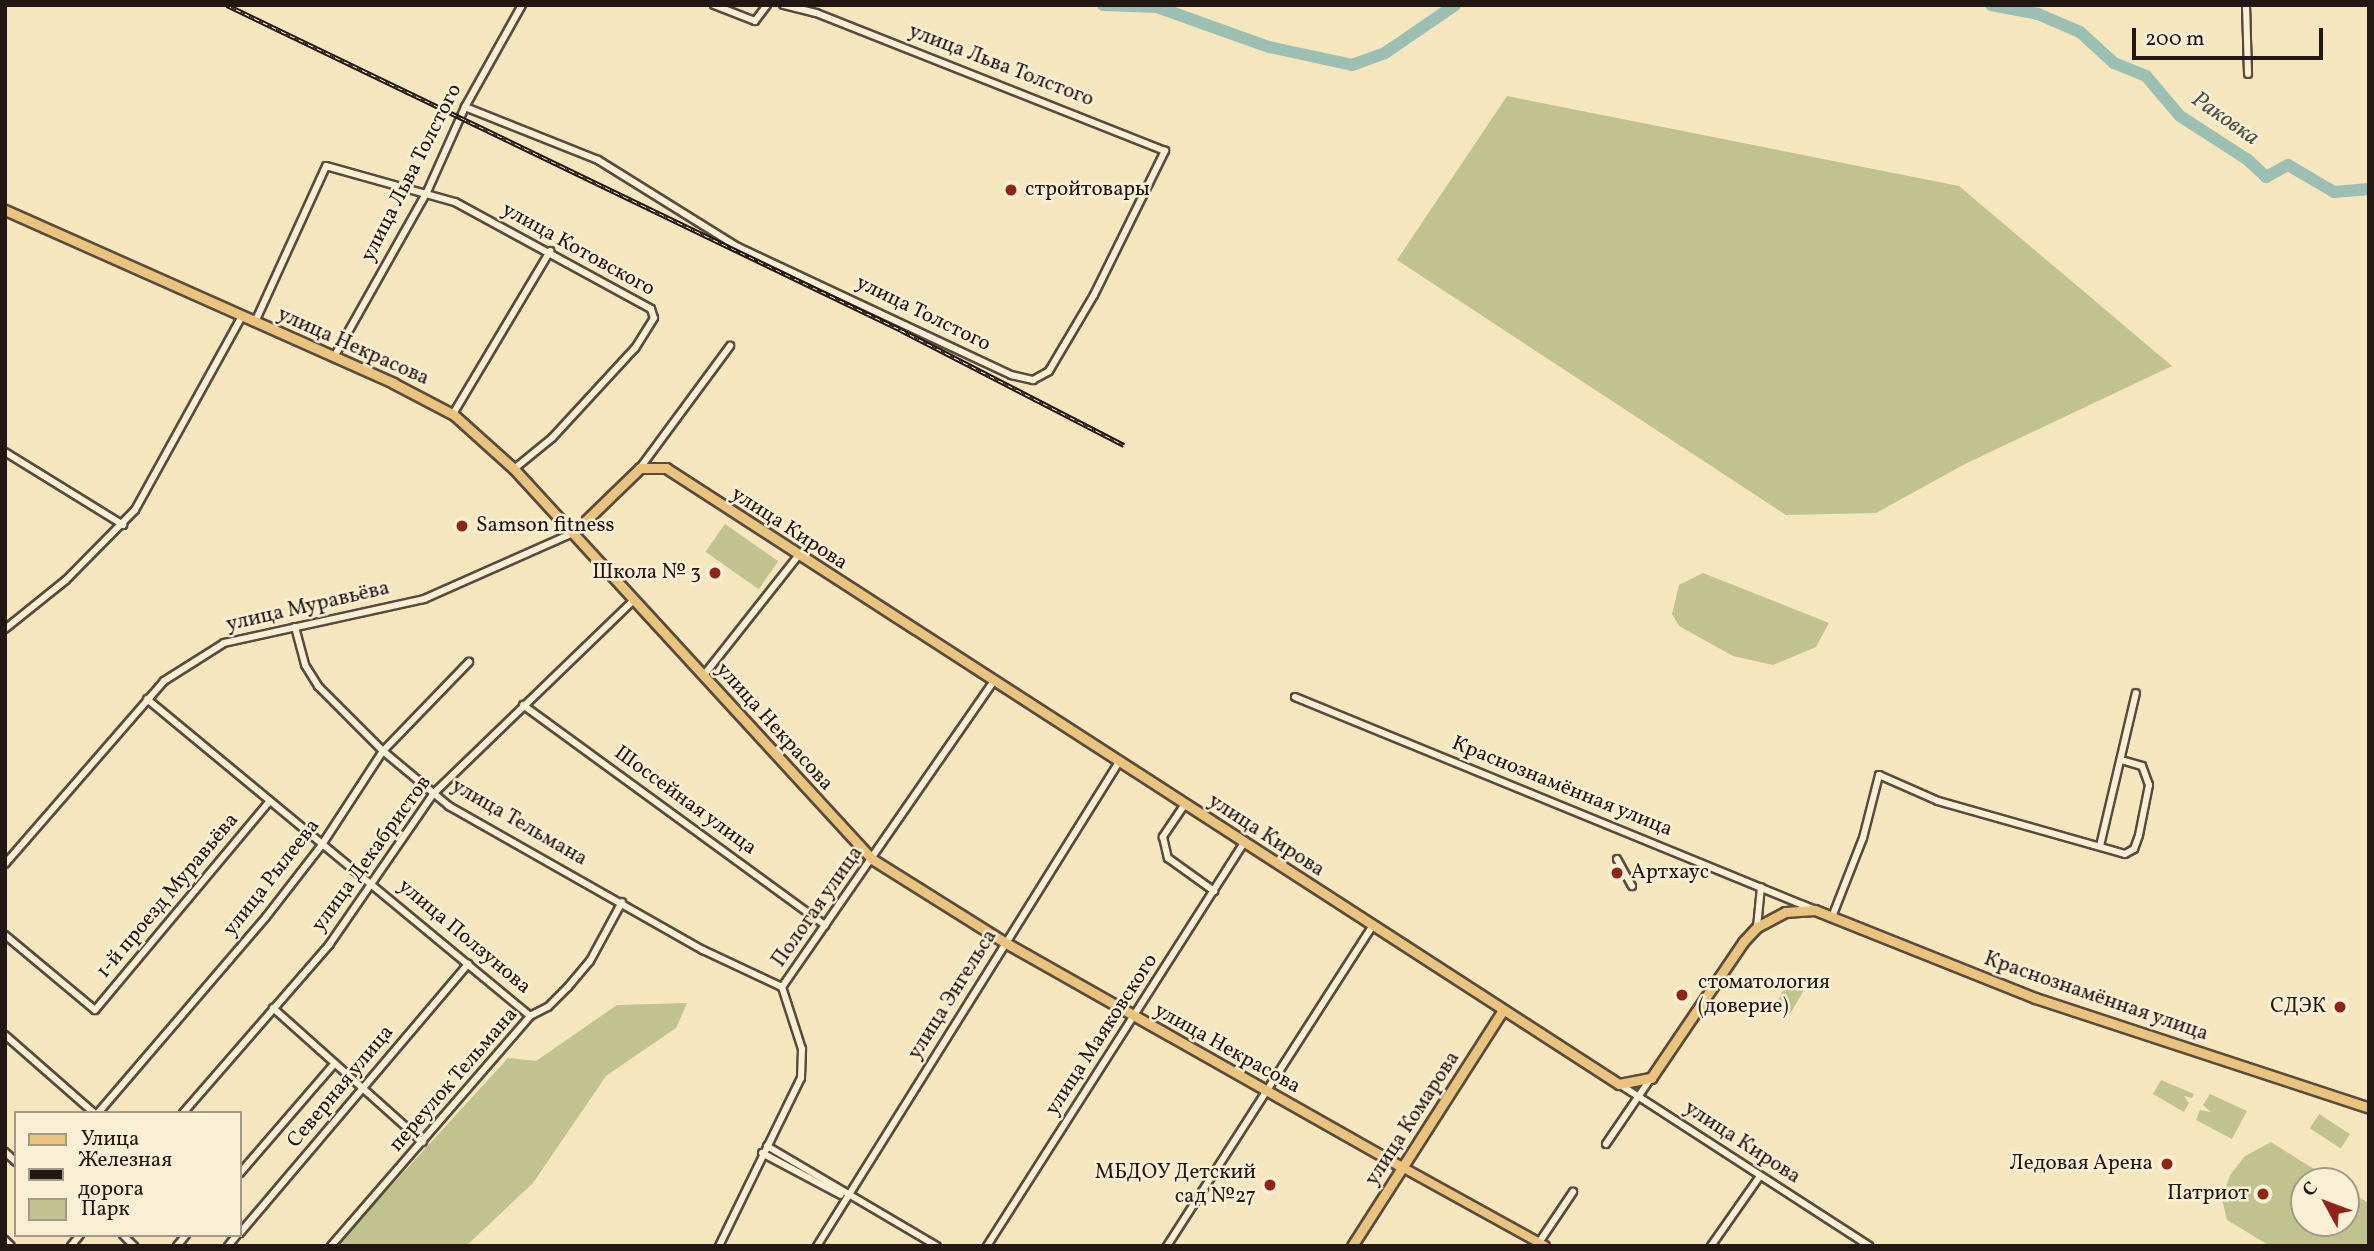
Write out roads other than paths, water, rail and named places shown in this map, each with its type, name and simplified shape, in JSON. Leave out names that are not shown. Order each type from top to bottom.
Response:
[{"type":"highway","name":"улица Некрасова","points":[[5,210],[334,357],[453,414],[514,469],[872,859],[1006,943],[1402,1167]]},
{"type":"highway","points":[[573,533],[640,468]]},
{"type":"highway","name":"улица Кирова","points":[[640,468],[666,468],[798,556],[1619,1084]]},
{"type":"highway","name":"Краснознамённая улица","points":[[1757,927],[1795,910],[1815,910],[2035,998],[2369,1108]]},
{"type":"highway","points":[[1619,1084],[1631,1085],[1651,1078],[1742,942],[1757,927]]},
{"type":"highway","name":"улица Комарова","points":[[1352,1246],[1503,1010]]},
{"type":"main road","name":"улица Некрасова","points":[[1402,1167],[1540,1245]]},
{"type":"street","name":"улица Льва Толстого","points":[[334,357],[427,192],[465,107],[522,5]]},
{"type":"street","points":[[714,5],[755,21],[767,5]]},
{"type":"street","name":"улица Льва Толстого","points":[[783,5],[816,13],[1166,151]]},
{"type":"street","points":[[2246,5],[2248,74]]},
{"type":"street","name":"улица Толстого","points":[[465,107],[623,174],[761,258],[1011,375],[1032,380],[1048,371],[1094,295],[1166,151]]},
{"type":"street","name":"улица Котовского","points":[[255,322],[324,166],[427,192],[550,251],[651,309],[654,318],[635,348],[597,389],[514,469]]},
{"type":"street","points":[[453,414],[550,251]]},
{"type":"street","points":[[5,629],[66,580],[123,525],[242,316]]},
{"type":"street","points":[[640,468],[730,346]]},
{"type":"street","points":[[5,452],[123,525]]},
{"type":"street","name":"улица Муравьёва","points":[[5,864],[173,672],[224,643],[425,598],[573,533]]},
{"type":"street","points":[[704,675],[798,556]]},
{"type":"street","name":"улица Декабристов","points":[[185,1111],[329,945],[433,794],[634,600]]},
{"type":"street","name":"улица Тельмана","points":[[295,626],[305,664],[318,686],[383,751],[433,794],[703,950],[782,987]]},
{"type":"street","name":"улица Рылеева","points":[[98,1111],[266,917],[321,846],[383,751],[469,662]]},
{"type":"street","name":"Пологая улица","points":[[719,1246],[802,1071],[802,1049],[782,987],[993,682]]},
{"type":"street","points":[[2100,846],[2136,693]]},
{"type":"street","name":"Краснознамённая улица","points":[[1295,697],[1815,910]]},
{"type":"street","name":"улица Ползунова","points":[[147,699],[268,803],[373,884],[530,1016]]},
{"type":"street","name":"Шоссейная улица","points":[[523,705],[825,925]]},
{"type":"street","points":[[1832,917],[1863,838],[1879,775],[1938,801],[2125,854],[2134,849],[2148,792],[2146,772],[2121,760]]},
{"type":"street","name":"улица Энгельса","points":[[817,1246],[1119,762]]},
{"type":"street","name":"1-й проезд Муравьёва","points":[[5,935],[95,1010],[268,803]]},
{"type":"street","points":[[1185,804],[1163,837],[1168,858],[1214,891]]},
{"type":"street","name":"улица Маяковского","points":[[987,1246],[1244,842]]},
{"type":"street","points":[[1618,859],[1632,886]]},
{"type":"street","points":[[1757,927],[1761,887]]},
{"type":"street","name":"переулок Тельмана","points":[[331,1246],[530,1016],[548,1007],[590,961],[622,902]]},
{"type":"street","points":[[1167,1246],[1269,1092],[1372,927]]},
{"type":"street","name":"Северная улица","points":[[242,1231],[468,964]]},
{"type":"street","points":[[273,1008],[423,1142]]},
{"type":"street","points":[[5,1035],[94,1111]]},
{"type":"street","points":[[242,1171],[335,1063]]},
{"type":"street","points":[[1606,1144],[1651,1078]]},
{"type":"street","name":"улица Кирова","points":[[1619,1084],[1869,1246]]},
{"type":"street","points":[[767,1146],[847,1197]]},
{"type":"street","points":[[762,1153],[937,1246]]},
{"type":"street","points":[[1711,1246],[1760,1176]]},
{"type":"street","points":[[1540,1245],[1573,1192]]},
{"type":"street","points":[[5,1240],[11,1246]]},
{"type":"waterway","name":"Раковка","points":[[1103,5],[1157,7],[1269,47],[1352,65],[1385,53],[1455,5]]},
{"type":"waterway","name":"Раковка","points":[[1991,5],[2038,14],[2080,32],[2114,63],[2146,76],[2180,116],[2248,160],[2266,177],[2288,165],[2334,192],[2369,189]]},
{"type":"railway","points":[[227,5],[901,330],[1124,445]]},
{"type":"place","name":"стройтовары","points":[[1011,190]]},
{"type":"place","name":"Samson fitness","points":[[462,526]]},
{"type":"place","name":"Школа № 3","points":[[715,573]]},
{"type":"place","name":"Артхаус","points":[[1617,873]]},
{"type":"place","name":"стоматология (доверие)","points":[[1682,995]]},
{"type":"place","name":"СДЭК","points":[[2340,1007]]},
{"type":"place","name":"Ледовая Арена","points":[[2167,1164]]},
{"type":"place","name":"МБДОУ Детский сад №27","points":[[1270,1185]]},
{"type":"place","name":"Патриот","points":[[2263,1194]]}]
